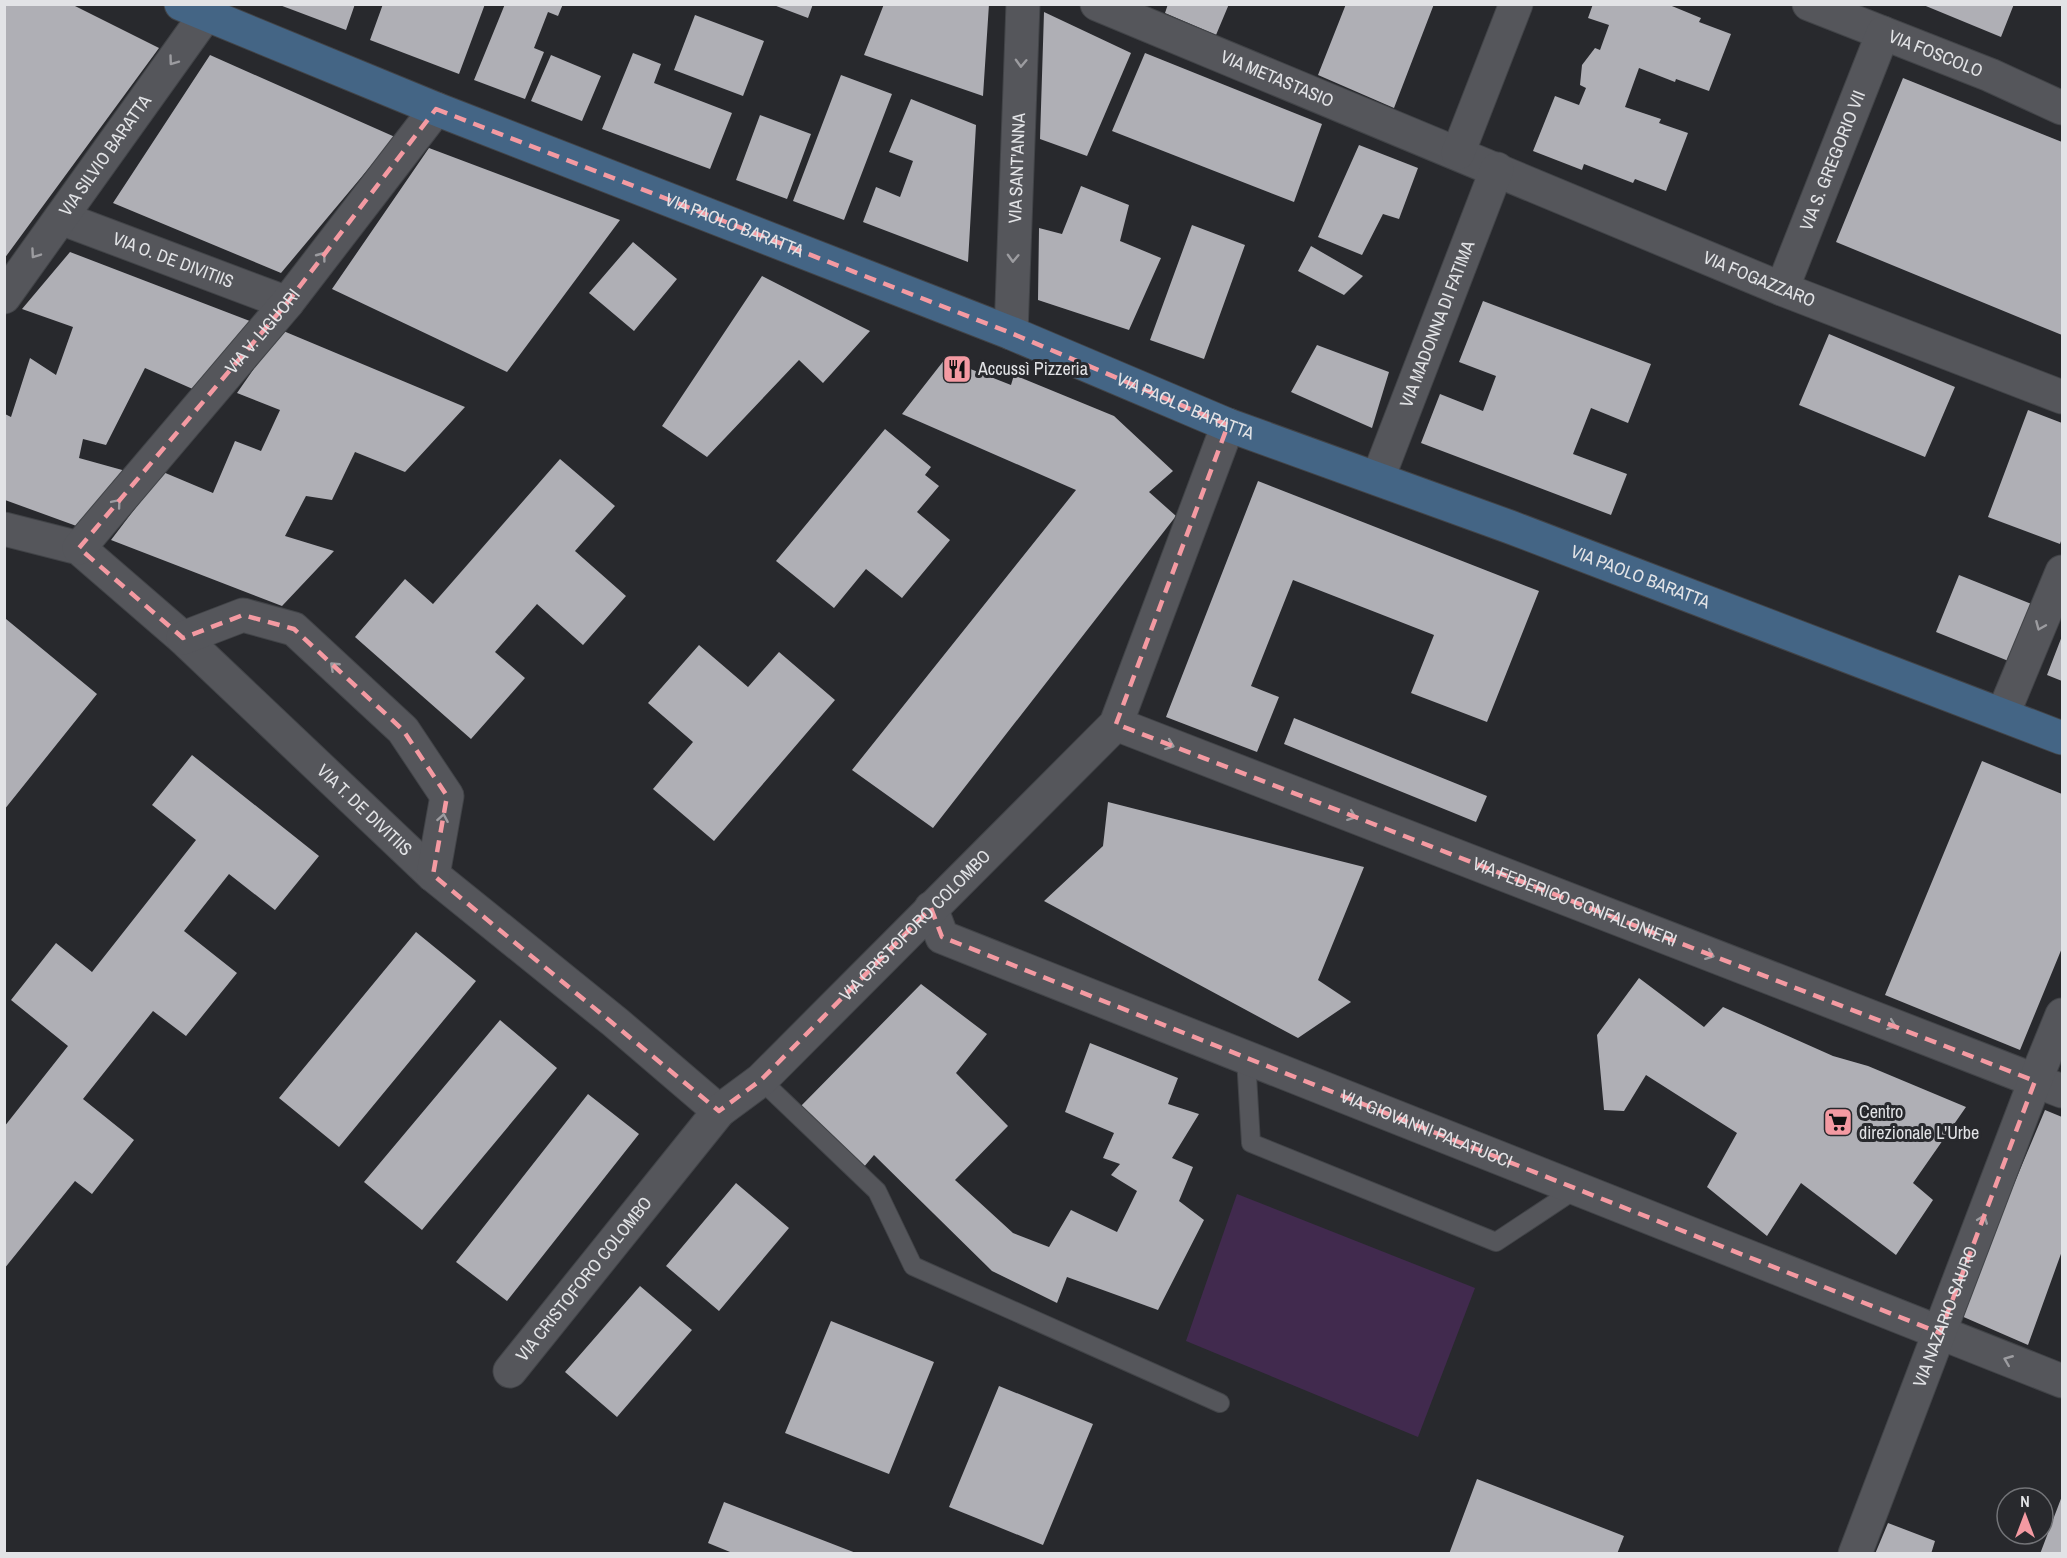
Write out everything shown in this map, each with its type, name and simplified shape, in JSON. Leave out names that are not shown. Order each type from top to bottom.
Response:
[{"type":"main road","name":"VIA PAOLO BARATTA","points":[[200,8],[265,40],[435,109],[1011,333],[1228,424],[1378,478],[2062,738]]},
{"type":"street","name":"VIA SANT'ANNA","points":[[1011,333],[1023,4]]},
{"type":"street","name":"VIA METASTASIO","points":[[1097,4],[1458,153]]},
{"type":"street","points":[[1458,153],[1516,4]]},
{"type":"street","name":"VIA FOSCOLO","points":[[1809,4],[1869,20],[2062,108]]},
{"type":"street","name":"VIA SILVIO BARATTA","points":[[4,297],[61,218],[200,8]]},
{"type":"street","name":"VIA S. GREGORIO VII","points":[[1782,289],[1869,20]]},
{"type":"street","name":"VIA V. LIGUORI","points":[[79,548],[287,303],[435,109]]},
{"type":"street","name":"VIA FOGAZZARO","points":[[1458,153],[1493,180],[2062,396]]},
{"type":"street","name":"VIA MADONNA DI FATIMA","points":[[1378,478],[1493,180]]},
{"type":"street","name":"VIA O. DE DIVITIIS","points":[[61,218],[287,303]]},
{"type":"street","name":"VIA CRISTOFORO COLOMBO","points":[[510,1371],[719,1111],[761,1080],[1116,724],[1228,424]]},
{"type":"street","name":"VIA T. DE DIVITIIS","points":[[4,529],[79,548],[183,638],[433,875],[615,1022],[719,1111]]},
{"type":"street","points":[[2003,714],[2062,572]]},
{"type":"street","points":[[183,638],[243,615],[294,628],[403,730],[447,796],[433,875]]},
{"type":"street","name":"VIA FEDERICO CONFALONIERI","points":[[1116,724],[2049,1086]]},
{"type":"street","name":"VIA GIOVANNI PALATUCCI","points":[[931,908],[942,937],[2062,1381]]},
{"type":"street","name":"VIA NAZARIO SAURO","points":[[1856,1554],[1940,1333],[2049,1086],[2062,1015]]},
{"type":"lane","points":[[1246,1058],[1251,1143],[1497,1242],[1576,1189]]},
{"type":"lane","points":[[761,1080],[877,1191],[913,1266],[1220,1403]]},
{"type":"highlighted area","points":[[436,109],[1011,333],[1228,425],[1116,724],[2035,1081],[1940,1333],[942,937],[931,908],[761,1080],[719,1111],[433,875],[447,796],[403,730],[294,629],[243,615],[183,638],[79,548],[287,303]]},
{"type":"shaded area","points":[[1237,1194],[1475,1288],[1418,1437],[1186,1341]]},
{"type":"building","points":[[4,4],[71,4],[159,48],[4,259]]},
{"type":"building","points":[[277,4],[355,4],[346,30]]},
{"type":"building","points":[[383,4],[485,4],[459,74],[370,40]]},
{"type":"building","points":[[505,4],[563,4],[558,16],[548,12],[534,48],[544,52],[525,99],[474,80]]},
{"type":"building","points":[[771,4],[813,4],[808,18]]},
{"type":"building","points":[[884,4],[989,4],[983,96],[864,55]]},
{"type":"building","points":[[1168,4],[1229,4],[1216,35],[1165,13]]},
{"type":"building","points":[[1346,4],[1434,4],[1394,108],[1318,75]]},
{"type":"building","points":[[1593,4],[1667,4],[1701,18],[1699,22],[1731,34],[1709,91],[1676,79],[1675,82],[1639,68],[1625,107],[1661,119],[1659,123],[1688,133],[1666,191],[1635,179],[1633,183],[1584,164],[1582,170],[1533,151],[1555,96],[1579,105],[1586,88],[1580,85],[1582,65],[1595,48],[1600,50],[1609,25],[1588,18]]},
{"type":"building","points":[[1921,4],[2014,4],[2001,37]]},
{"type":"building","points":[[1044,12],[1131,53],[1087,156],[1040,139]]},
{"type":"building","points":[[695,15],[764,41],[743,96],[674,70]]},
{"type":"building","points":[[633,53],[661,64],[654,83],[732,113],[710,169],[602,129]]},
{"type":"building","points":[[1145,53],[1322,124],[1294,202],[1112,131]]},
{"type":"building","points":[[210,55],[395,137],[281,273],[113,203]]},
{"type":"building","points":[[551,55],[601,76],[582,121],[531,101]]},
{"type":"building","points":[[841,75],[892,94],[844,220],[793,201]]},
{"type":"building","points":[[1903,78],[2062,142],[2062,335],[1836,242]]},
{"type":"building","points":[[911,99],[976,125],[968,262],[863,222],[876,187],[900,197],[913,161],[889,152]]},
{"type":"building","points":[[760,115],[811,134],[787,199],[736,180]]},
{"type":"building","points":[[1359,145],[1418,168],[1399,219],[1383,214],[1362,255],[1318,237]]},
{"type":"building","points":[[429,148],[620,220],[507,372],[332,289]]},
{"type":"building","points":[[1081,186],[1129,205],[1120,241],[1161,258],[1129,330],[1038,300],[1039,228],[1062,234]]},
{"type":"building","points":[[1192,225],[1245,245],[1204,359],[1150,340]]},
{"type":"building","points":[[633,242],[677,279],[634,331],[589,293]]},
{"type":"building","points":[[1311,246],[1363,276],[1344,295],[1298,271]]},
{"type":"building","points":[[70,252],[255,323],[195,390],[145,368],[106,445],[83,439],[79,458],[133,473],[82,528],[5,500],[5,414],[11,417],[30,358],[56,375],[73,327],[22,309]]},
{"type":"building","points":[[762,276],[870,331],[823,383],[799,360],[707,457],[662,426]]},
{"type":"building","points":[[1483,301],[1651,364],[1628,423],[1591,408],[1573,454],[1627,474],[1611,515],[1421,443],[1440,394],[1483,411],[1496,376],[1459,362]]},
{"type":"building","points":[[281,330],[465,407],[405,472],[355,452],[332,500],[306,496],[285,536],[334,551],[282,606],[111,540],[163,472],[213,493],[235,441],[261,451],[280,410],[237,393]]},
{"type":"building","points":[[1829,334],[1955,387],[1925,457],[1799,405]]},
{"type":"building","points":[[1317,345],[1389,372],[1372,428],[1291,392]]},
{"type":"building","points":[[945,359],[1011,385],[1014,375],[1114,416],[1173,471],[1149,492],[1176,516],[933,828],[852,770],[1076,490],[902,414]]},
{"type":"building","points":[[2028,410],[2062,423],[2062,538],[2060,544],[1988,517]]},
{"type":"building","points":[[885,429],[931,467],[925,475],[939,486],[917,512],[950,540],[902,598],[866,569],[834,608],[776,561]]},
{"type":"building","points":[[560,459],[615,506],[575,551],[626,596],[583,645],[537,604],[495,652],[525,678],[471,739],[355,637],[405,579],[433,604]]},
{"type":"building","points":[[1258,481],[1539,591],[1487,722],[1411,693],[1434,635],[1293,580],[1251,686],[1279,697],[1257,752],[1166,717]]},
{"type":"building","points":[[1959,575],[2034,605],[2011,662],[1936,632]]},
{"type":"building","points":[[6,619],[97,694],[4,810],[4,621]]},
{"type":"building","points":[[2062,636],[2062,681],[2047,675]]},
{"type":"building","points":[[699,645],[748,687],[779,652],[835,700],[714,841],[653,789],[693,742],[648,703]]},
{"type":"building","points":[[1294,718],[1487,796],[1476,822],[1284,744]]},
{"type":"building","points":[[192,755],[319,856],[275,910],[229,874],[184,931],[237,973],[186,1036],[153,1011],[83,1099],[134,1140],[92,1194],[75,1181],[4,1269],[4,1127],[68,1046],[11,1000],[56,943],[92,972],[196,840],[152,805]]},
{"type":"building","points":[[1982,761],[2062,794],[2062,948],[2020,1050],[1885,995]]},
{"type":"building","points":[[1108,802],[1364,867],[1318,980],[1351,1002],[1298,1038],[1044,901],[1103,846]]},
{"type":"building","points":[[416,932],[476,981],[339,1147],[279,1098]]},
{"type":"building","name":"Centro direzionale L'Urbe","points":[[1639,978],[1704,1027],[1723,1007],[1833,1056],[1868,1066],[1966,1107],[1913,1183],[1933,1200],[1896,1255],[1801,1183],[1767,1236],[1707,1187],[1737,1133],[1646,1075],[1624,1111],[1604,1110],[1597,1035]]},
{"type":"building","points":[[921,984],[987,1034],[956,1073],[1008,1126],[955,1180],[1013,1233],[1049,1247],[1071,1210],[1117,1232],[1137,1191],[1111,1175],[1120,1164],[1103,1158],[1114,1133],[1065,1112],[1090,1043],[1178,1078],[1168,1104],[1199,1114],[1172,1158],[1193,1167],[1179,1201],[1204,1220],[1158,1310],[1067,1277],[1057,1303],[992,1271],[874,1155],[863,1168],[799,1108]]},
{"type":"building","points":[[500,1020],[557,1068],[422,1230],[364,1182]]},
{"type":"building","points":[[588,1094],[639,1134],[507,1301],[456,1262]]},
{"type":"building","points":[[2045,1110],[2062,1117],[2062,1251],[2028,1345],[1959,1315]]},
{"type":"building","points":[[736,1183],[789,1228],[719,1311],[666,1266]]},
{"type":"building","points":[[640,1286],[692,1330],[617,1417],[565,1372]]},
{"type":"building","points":[[831,1321],[934,1362],[889,1474],[785,1433]]},
{"type":"building","points":[[999,1386],[1093,1424],[1043,1545],[949,1507]]},
{"type":"building","points":[[1477,1479],[1624,1536],[1617,1554],[1449,1554]]},
{"type":"building","points":[[2062,1496],[2062,1554],[2040,1554],[2043,1546],[2055,1546],[2055,1514]]},
{"type":"building","points":[[724,1502],[856,1554],[735,1554],[708,1543]]},
{"type":"building","points":[[1888,1523],[1935,1541],[1931,1554],[1875,1554]]},
{"type":"place","name":"Accussì Pizzeria","points":[[957,369]]},
{"type":"place","name":"Centro direzionale L'Urbe","points":[[1838,1122]]}]
